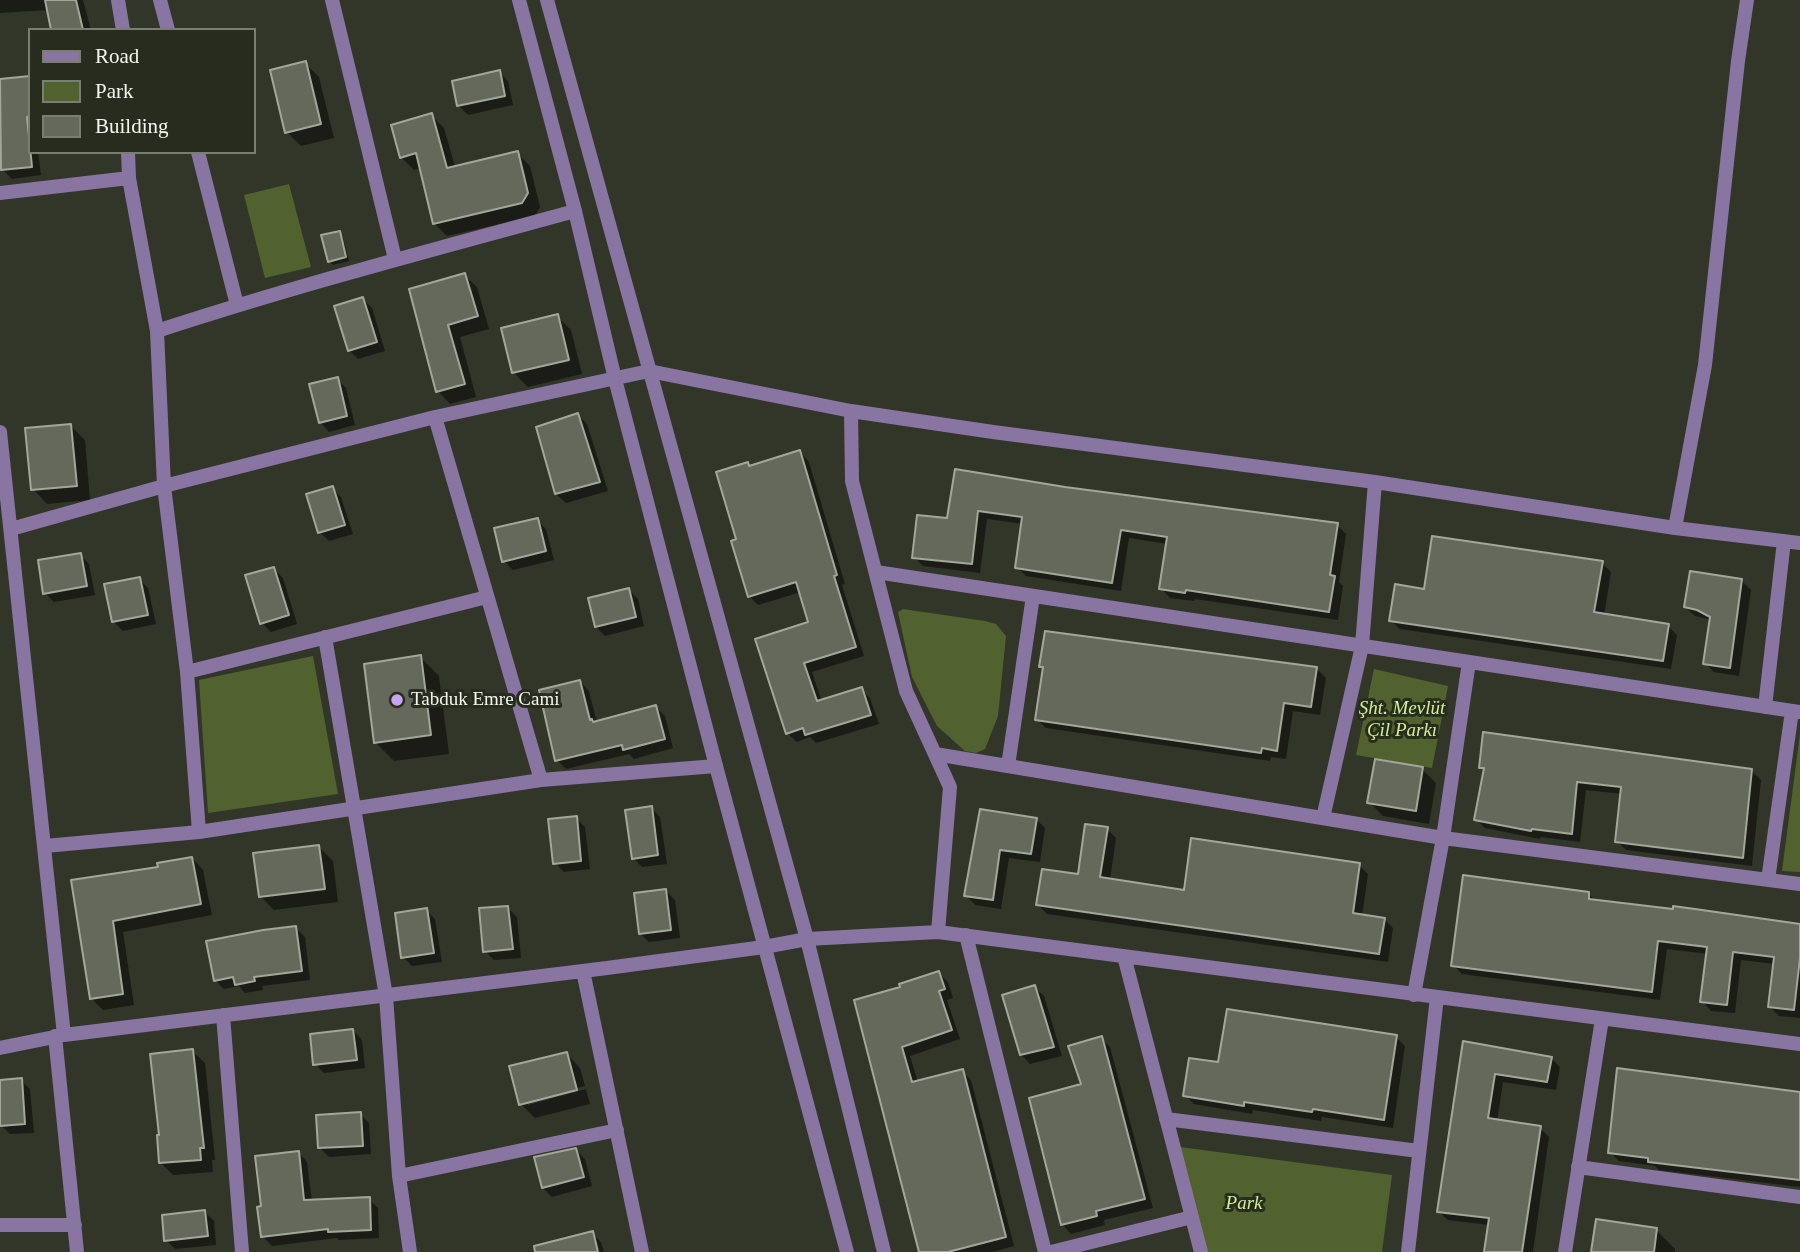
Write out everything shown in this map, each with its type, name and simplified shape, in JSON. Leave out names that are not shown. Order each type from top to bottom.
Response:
[{"type":"street","points":[[118,0],[124,28]]},
{"type":"street","points":[[160,0],[167,28]]},
{"type":"street","points":[[332,0],[395,259]]},
{"type":"street","points":[[519,0],[716,766],[847,1252]]},
{"type":"street","points":[[547,0],[807,939],[884,1252]]},
{"type":"street","points":[[1675,528],[1705,365],[1747,0]]},
{"type":"street","points":[[128,154],[129,178],[157,331],[164,486],[187,672],[200,832]]},
{"type":"street","points":[[199,154],[237,305]]},
{"type":"street","points":[[0,193],[129,178]]},
{"type":"street","points":[[157,331],[395,259],[575,211]]},
{"type":"street","points":[[11,529],[164,486],[435,417],[649,371],[852,411],[1374,482],[1675,528],[1800,543]]},
{"type":"street","points":[[852,411],[852,481],[906,691],[950,787],[938,932]]},
{"type":"street","points":[[435,417],[541,780]]},
{"type":"street","points":[[0,432],[45,846],[78,1252]]},
{"type":"street","points":[[1323,818],[1362,646],[1374,482]]},
{"type":"street","points":[[1765,707],[1784,541]]},
{"type":"street","points":[[876,572],[1796,711],[1768,880]]},
{"type":"street","points":[[1008,766],[1032,596]]},
{"type":"street","points":[[187,672],[487,597]]},
{"type":"street","points":[[325,637],[386,996],[399,1176],[410,1252]]},
{"type":"street","points":[[1413,995],[1443,838],[1469,662]]},
{"type":"street","points":[[935,754],[1443,838],[1800,884]]},
{"type":"street","points":[[45,846],[200,832],[541,780],[716,766]]},
{"type":"street","points":[[0,1048],[59,1035],[583,971],[807,939],[938,932],[1800,1044]]},
{"type":"street","points":[[966,935],[1045,1252]]},
{"type":"street","points":[[1124,956],[1201,1252]]},
{"type":"street","points":[[583,971],[642,1252]]},
{"type":"street","points":[[1408,1252],[1437,997]]},
{"type":"street","points":[[223,1015],[242,1252]]},
{"type":"street","points":[[1565,1252],[1602,1019]]},
{"type":"street","points":[[1166,1119],[1419,1151]]},
{"type":"street","points":[[399,1176],[617,1130]]},
{"type":"street","points":[[1578,1167],[1800,1197]]},
{"type":"street","points":[[1051,1252],[1192,1217]]},
{"type":"street","points":[[0,1225],[75,1225]]},
{"type":"green space","points":[[289,184],[311,267],[265,278],[244,195]]},
{"type":"green space","points":[[903,609],[985,621],[996,624],[1006,636],[998,716],[985,749],[976,753],[965,751],[937,726],[912,677],[898,612]]},
{"type":"green space","points":[[313,656],[338,794],[208,813],[199,680]]},
{"type":"green space","name":"Şht. Mevlüt Çil Parkı","points":[[1374,669],[1448,686],[1432,768],[1356,755]]},
{"type":"green space","points":[[1800,734],[1800,872],[1782,871]]},
{"type":"green space","name":"Park","points":[[1180,1147],[1392,1175],[1382,1252],[1207,1252]]},
{"type":"building","points":[[45,0],[76,0],[83,28],[51,28]]},
{"type":"building","points":[[306,61],[321,124],[285,133],[270,70]]},
{"type":"building","points":[[500,70],[505,96],[457,106],[452,81]]},
{"type":"building","points":[[28,76],[28,154],[31,154],[32,167],[1,170],[0,79]]},
{"type":"building","points":[[432,113],[447,168],[518,151],[528,193],[522,203],[433,224],[416,153],[400,158],[391,125]]},
{"type":"building","points":[[340,231],[346,257],[328,262],[321,235]]},
{"type":"building","points":[[465,273],[478,316],[448,325],[465,384],[436,392],[409,289]]},
{"type":"building","points":[[363,297],[377,342],[348,351],[334,306]]},
{"type":"building","points":[[558,314],[569,360],[512,373],[501,328]]},
{"type":"building","points":[[338,377],[347,416],[319,423],[309,384]]},
{"type":"building","points":[[578,413],[600,482],[555,494],[536,427]]},
{"type":"building","points":[[71,424],[77,486],[31,490],[25,428]]},
{"type":"building","points":[[800,450],[856,647],[804,663],[817,701],[862,687],[871,715],[805,735],[803,728],[786,734],[755,639],[808,622],[796,582],[748,597],[731,541],[736,539],[716,472],[748,462],[749,466]]},
{"type":"building","points":[[955,469],[1065,487],[1338,523],[1330,575],[1335,576],[1329,612],[1186,590],[1185,593],[1159,589],[1167,537],[1121,530],[1112,583],[1015,568],[1022,517],[978,511],[972,564],[912,558],[917,515],[947,518]]},
{"type":"building","points":[[333,486],[345,525],[318,533],[306,494]]},
{"type":"building","points":[[538,518],[546,551],[502,562],[494,528]]},
{"type":"building","points":[[1432,536],[1603,561],[1594,612],[1669,624],[1663,661],[1389,621],[1395,584],[1424,589]]},
{"type":"building","points":[[81,553],[87,586],[43,594],[38,560]]},
{"type":"building","points":[[274,567],[289,615],[260,624],[245,575]]},
{"type":"building","points":[[1690,571],[1742,579],[1730,668],[1703,664],[1710,617],[1684,607]]},
{"type":"building","points":[[140,577],[148,615],[112,622],[104,584]]},
{"type":"building","points":[[629,588],[636,617],[595,627],[588,598]]},
{"type":"building","points":[[1045,631],[1317,667],[1311,707],[1284,703],[1277,751],[1262,748],[1261,753],[1035,720]]},
{"type":"building","name":"Tabduk Emre Cami","points":[[421,655],[431,735],[374,743],[364,664]]},
{"type":"building","points":[[580,680],[590,720],[593,722],[656,705],[665,739],[623,750],[622,745],[555,761],[539,690]]},
{"type":"building","points":[[1483,732],[1752,769],[1743,858],[1615,842],[1621,787],[1577,782],[1572,834],[1531,831],[1474,820],[1484,768],[1479,768]]},
{"type":"building","points":[[1375,759],[1423,767],[1416,811],[1367,803]]},
{"type":"building","points":[[652,806],[658,855],[632,859],[625,810]]},
{"type":"building","points":[[980,809],[1037,818],[1031,854],[1000,850],[993,900],[964,896]]},
{"type":"building","points":[[577,816],[581,861],[553,864],[548,819]]},
{"type":"building","points":[[1085,824],[1108,827],[1100,877],[1184,890],[1191,838],[1360,863],[1353,913],[1385,918],[1379,954],[1036,905],[1042,869],[1078,874]]},
{"type":"building","points":[[319,845],[325,889],[259,897],[253,853]]},
{"type":"building","points":[[192,857],[201,904],[113,921],[123,994],[90,999],[71,880],[158,867],[157,863]]},
{"type":"building","points":[[1463,875],[1589,892],[1589,899],[1673,909],[1673,906],[1800,924],[1800,958],[1794,1010],[1768,1007],[1774,957],[1733,952],[1727,1005],[1700,1002],[1707,947],[1658,941],[1652,992],[1451,966]]},
{"type":"building","points":[[666,889],[671,930],[639,934],[634,893]]},
{"type":"building","points":[[508,906],[513,949],[483,952],[479,908]]},
{"type":"building","points":[[427,908],[434,953],[401,958],[395,913]]},
{"type":"building","points":[[296,926],[302,971],[254,977],[255,981],[235,985],[233,977],[214,981],[206,941]]},
{"type":"building","points":[[939,971],[945,989],[939,991],[952,1030],[902,1047],[912,1082],[963,1069],[1006,1237],[948,1252],[919,1252],[854,1000],[900,987],[899,984]]},
{"type":"building","points":[[1035,985],[1054,1047],[1020,1055],[1002,995]]},
{"type":"building","points":[[1227,1009],[1397,1035],[1384,1120],[1244,1102],[1244,1106],[1183,1096],[1189,1058],[1218,1062]]},
{"type":"building","points":[[353,1029],[357,1060],[313,1065],[310,1034]]},
{"type":"building","points":[[1102,1036],[1145,1199],[1096,1211],[1097,1216],[1061,1225],[1029,1098],[1081,1084],[1068,1046]]},
{"type":"building","points":[[1463,1041],[1552,1057],[1547,1082],[1495,1074],[1488,1118],[1541,1126],[1522,1252],[1484,1252],[1489,1218],[1437,1212]]},
{"type":"building","points":[[193,1049],[204,1148],[200,1148],[201,1160],[159,1163],[159,1135],[150,1054]]},
{"type":"building","points":[[567,1052],[577,1090],[519,1105],[509,1066]]},
{"type":"building","points":[[1617,1068],[1800,1092],[1800,1180],[1648,1162],[1648,1158],[1608,1153]]},
{"type":"building","points":[[22,1078],[25,1124],[0,1126],[0,1080]]},
{"type":"building","points":[[361,1112],[363,1146],[318,1148],[316,1115]]},
{"type":"building","points":[[576,1148],[584,1177],[542,1188],[534,1157]]},
{"type":"building","points":[[299,1151],[304,1200],[370,1197],[371,1230],[328,1232],[328,1229],[261,1237],[257,1207],[261,1206],[255,1156]]},
{"type":"building","points":[[205,1210],[208,1236],[164,1241],[162,1215]]},
{"type":"building","points":[[1596,1219],[1657,1228],[1654,1252],[1591,1252]]},
{"type":"building","points":[[593,1231],[598,1252],[535,1252],[534,1246]]},
{"type":"place","name":"Tabduk Emre Cami","points":[[397,700]]}]
